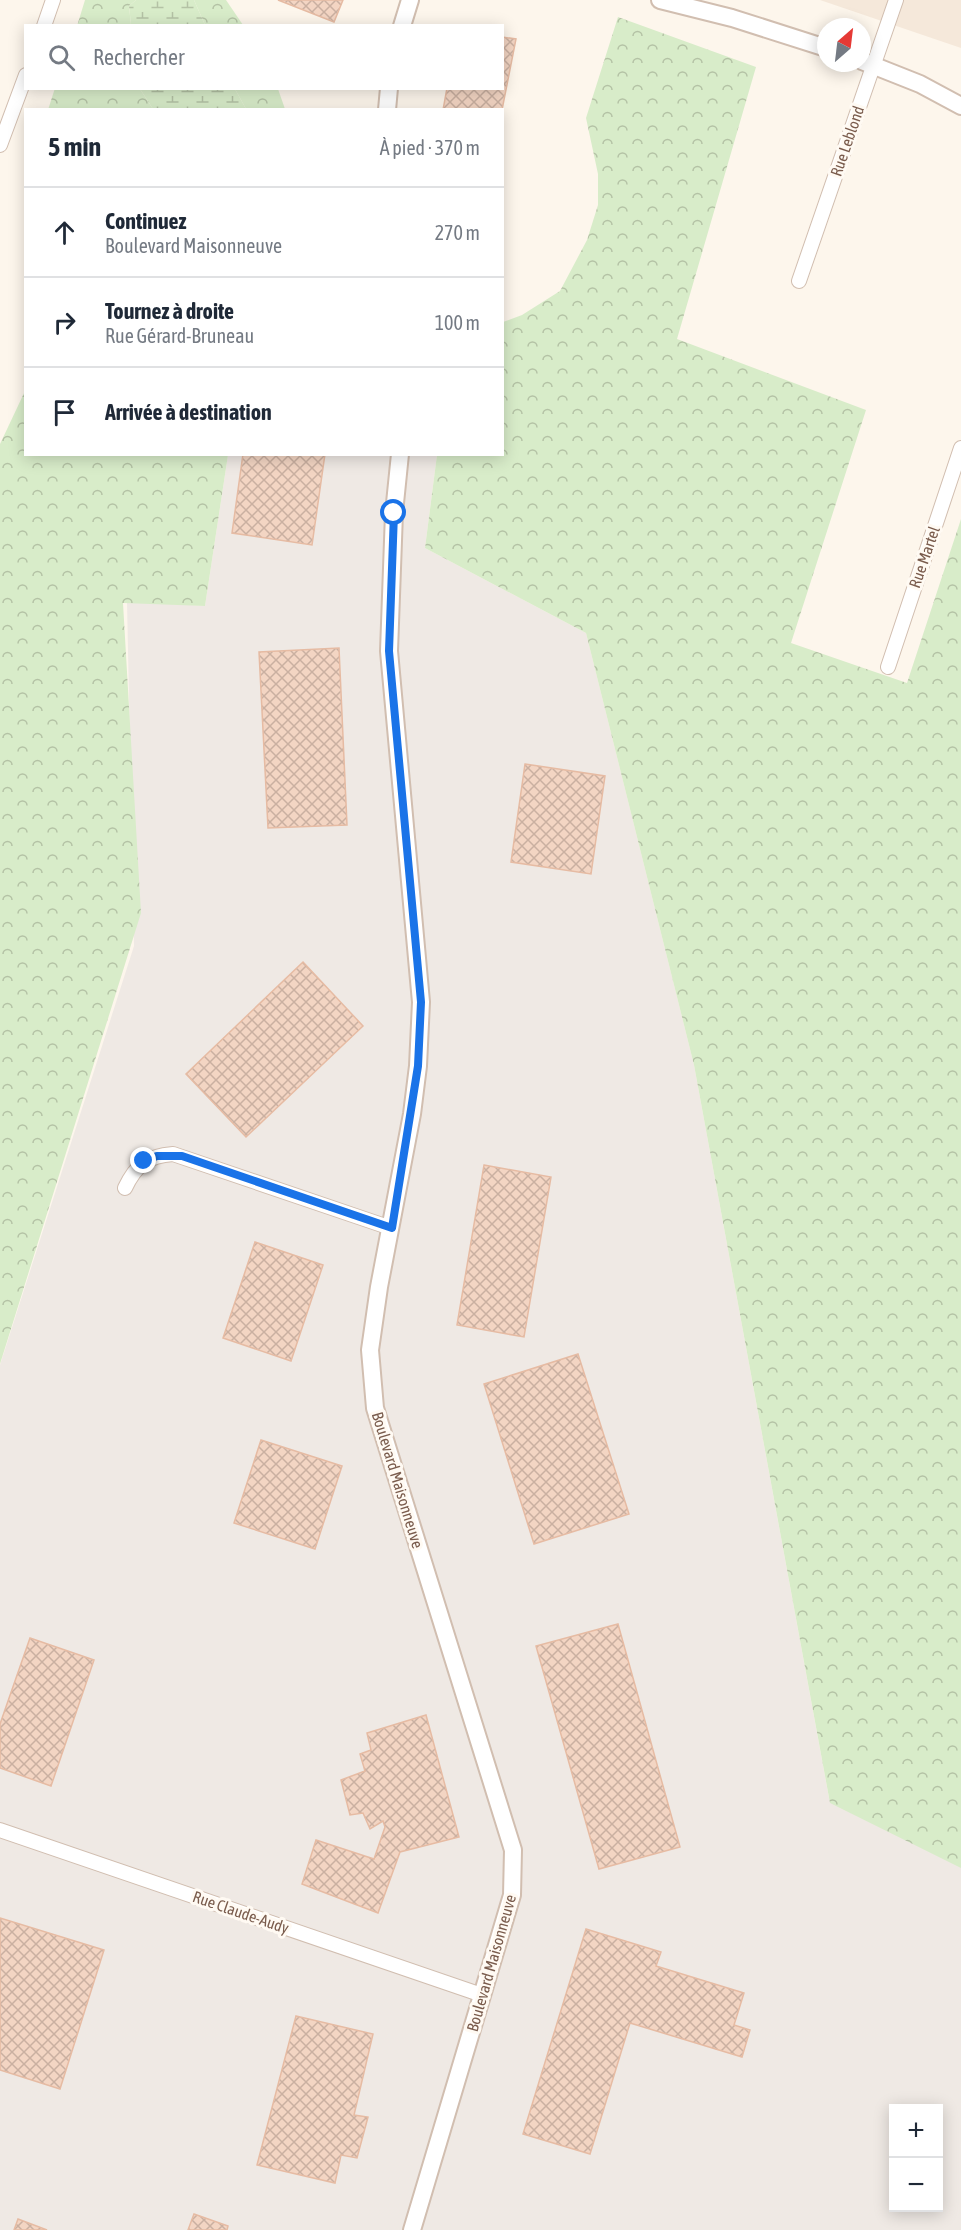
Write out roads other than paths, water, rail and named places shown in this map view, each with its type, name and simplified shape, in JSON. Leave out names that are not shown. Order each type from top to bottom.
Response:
[{"type":"street","points":[[45,24],[53,0]]},
{"type":"street","points":[[403,24],[410,0]]},
{"type":"street","points":[[660,0],[682,3],[817,45]]},
{"type":"street","points":[[703,0],[732,18]]},
{"type":"street","name":"Rue Leblond","points":[[871,55],[896,0]]},
{"type":"street","points":[[871,63],[920,84],[961,106]]},
{"type":"street","name":"Rue Leblond","points":[[799,281],[865,72]]},
{"type":"street","points":[[0,145],[24,80]]},
{"type":"street","points":[[387,108],[389,90]]},
{"type":"street","name":"Rue Martel","points":[[888,667],[961,448]]},
{"type":"street","name":"Boulevard Maisonneuve","points":[[400,456],[394,513],[389,651],[421,1002],[415,1090],[392,1228],[379,1287],[370,1350],[375,1408],[513,1850],[512,1895],[411,2230]]},
{"type":"street","points":[[125,1188],[144,1161],[157,1156],[173,1154],[392,1228]]},
{"type":"street","name":"Rue Claude-Audy","points":[[0,1830],[482,1995]]}]
